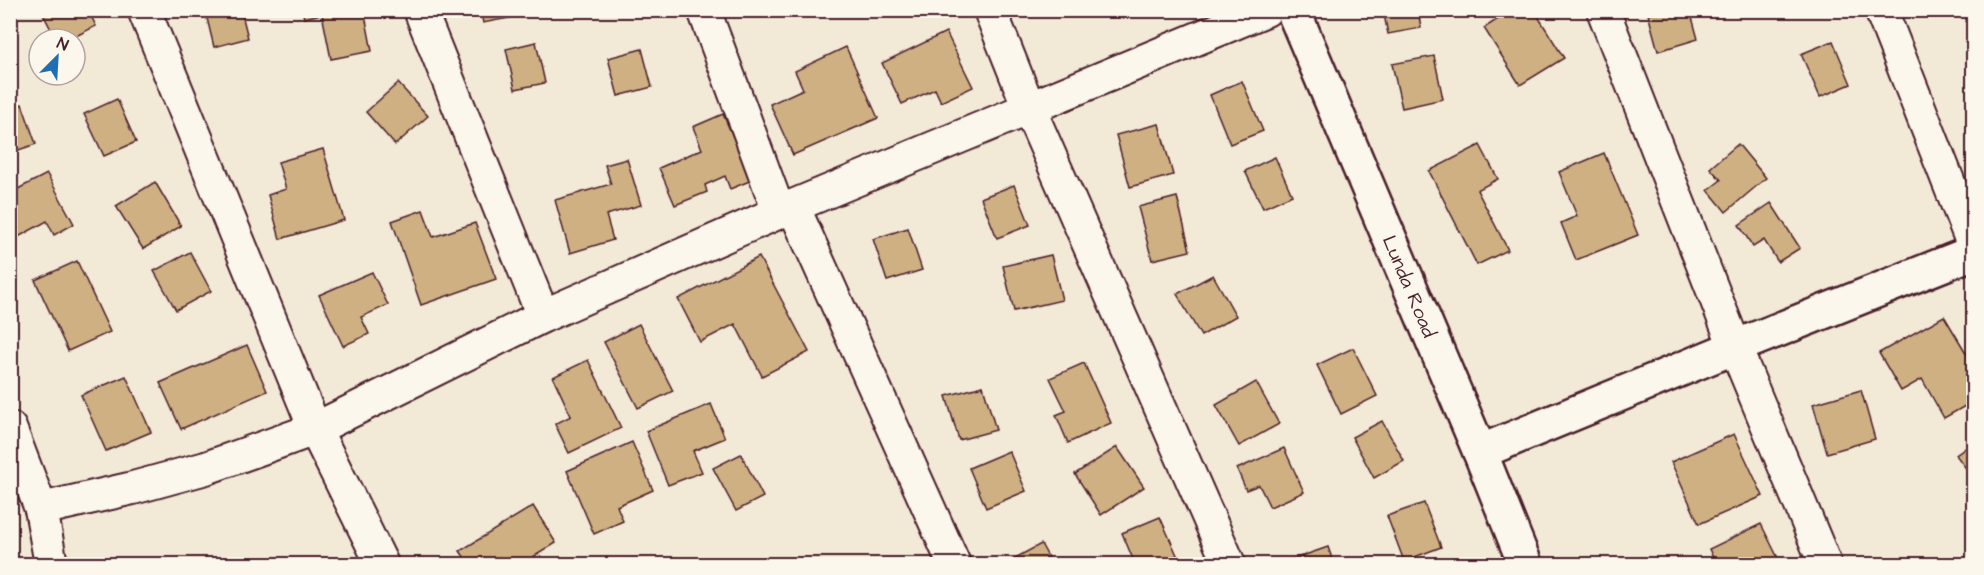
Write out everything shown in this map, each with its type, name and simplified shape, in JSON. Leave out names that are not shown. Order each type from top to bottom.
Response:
[{"type":"street","points":[[144,10],[315,429],[382,564]]},
{"type":"street","points":[[420,10],[543,316]]},
{"type":"street","points":[[704,10],[786,209],[954,564]]},
{"type":"street","points":[[990,10],[1029,108],[1228,564]]},
{"type":"street","points":[[41,509],[194,471],[315,429],[543,316],[786,209],[1266,10]]},
{"type":"street","name":"Lunda Road","points":[[1293,10],[1525,564]]},
{"type":"street","points":[[1603,10],[1735,347],[1825,564]]},
{"type":"street","points":[[1881,10],[1974,247]]},
{"type":"street","points":[[1480,452],[1974,252]]},
{"type":"street","points":[[10,428],[41,509],[51,564]]},
{"type":"building","points":[[41,10],[88,10],[96,26],[87,30],[87,27],[50,27]]},
{"type":"building","points":[[205,10],[241,10],[248,38],[214,47]]},
{"type":"building","points":[[302,10],[364,10],[372,51],[331,59],[322,14],[304,18]]},
{"type":"building","points":[[480,10],[534,10],[535,13],[483,23]]},
{"type":"building","points":[[1383,10],[1418,10],[1421,28],[1388,34]]},
{"type":"building","points":[[1512,10],[1534,10],[1564,58],[1520,85],[1484,28]]},
{"type":"building","points":[[1659,10],[1690,10],[1698,39],[1658,51],[1648,14]]},
{"type":"building","points":[[946,32],[973,87],[941,102],[935,89],[902,104],[882,63]]},
{"type":"building","points":[[1833,41],[1851,84],[1820,97],[1801,54]]},
{"type":"building","points":[[536,42],[545,83],[515,89],[506,49]]},
{"type":"building","points":[[846,47],[878,118],[793,155],[770,104],[803,89],[795,71]]},
{"type":"building","points":[[642,49],[652,87],[618,96],[608,58]]},
{"type":"building","points":[[1434,56],[1443,99],[1402,108],[1392,64]]},
{"type":"building","points":[[1242,81],[1263,131],[1230,144],[1210,95]]},
{"type":"building","points":[[398,83],[428,116],[395,145],[366,112]]},
{"type":"building","points":[[117,99],[136,142],[104,156],[84,114]]},
{"type":"building","points":[[22,104],[36,144],[10,153],[10,109]]},
{"type":"building","points":[[723,114],[752,180],[730,189],[725,176],[705,185],[707,192],[675,205],[659,168],[702,149],[693,127]]},
{"type":"building","points":[[1159,124],[1173,175],[1130,187],[1116,135]]},
{"type":"building","points":[[1738,144],[1766,178],[1726,212],[1708,190],[1721,180],[1710,168]]},
{"type":"building","points":[[1480,145],[1498,179],[1477,190],[1508,250],[1477,265],[1429,171]]},
{"type":"building","points":[[323,149],[344,220],[280,239],[268,195],[286,189],[278,162]]},
{"type":"building","points":[[1604,153],[1638,235],[1576,260],[1561,223],[1577,216],[1559,172]]},
{"type":"building","points":[[1275,157],[1292,195],[1263,208],[1245,171]]},
{"type":"building","points":[[627,159],[641,205],[606,215],[613,240],[570,253],[555,200],[611,184],[605,165]]},
{"type":"building","points":[[47,174],[74,224],[54,235],[47,221],[11,241],[10,193]]},
{"type":"building","points":[[155,182],[181,226],[143,249],[116,206]]},
{"type":"building","points":[[1014,185],[1030,225],[997,238],[981,198]]},
{"type":"building","points":[[1177,197],[1190,251],[1152,260],[1138,207]]},
{"type":"building","points":[[1771,203],[1800,248],[1778,262],[1764,240],[1753,247],[1739,225]]},
{"type":"building","points":[[423,210],[433,237],[475,223],[496,279],[421,305],[392,221]]},
{"type":"building","points":[[908,228],[922,270],[887,281],[873,239]]},
{"type":"building","points":[[190,252],[211,291],[176,310],[154,271]]},
{"type":"building","points":[[1051,255],[1062,300],[1014,311],[1003,266]]},
{"type":"building","points":[[759,257],[809,352],[762,376],[735,324],[700,342],[678,299]]},
{"type":"building","points":[[77,261],[110,332],[68,351],[35,280]]},
{"type":"building","points":[[372,272],[388,305],[361,317],[369,334],[343,346],[319,295]]},
{"type":"building","points":[[1213,275],[1236,316],[1201,336],[1177,294]]},
{"type":"building","points":[[1944,316],[1974,366],[1974,401],[1944,418],[1922,379],[1901,391],[1879,353]]},
{"type":"building","points":[[639,324],[673,391],[638,408],[604,342]]},
{"type":"building","points":[[247,345],[267,391],[181,429],[160,383]]},
{"type":"building","points":[[1353,348],[1377,396],[1341,414],[1317,365]]},
{"type":"building","points":[[588,360],[621,428],[569,453],[555,424],[571,416],[553,377]]},
{"type":"building","points":[[1084,363],[1111,423],[1068,443],[1056,415],[1066,411],[1050,378]]},
{"type":"building","points":[[126,376],[151,432],[106,451],[81,395]]},
{"type":"building","points":[[1256,382],[1279,424],[1239,446],[1216,405]]},
{"type":"building","points":[[983,386],[996,430],[959,440],[946,396]]},
{"type":"building","points":[[1861,390],[1875,439],[1827,453],[1813,404]]},
{"type":"building","points":[[711,404],[725,438],[693,451],[702,472],[668,485],[646,431]]},
{"type":"building","points":[[1382,421],[1404,461],[1374,478],[1352,437]]},
{"type":"building","points":[[1734,434],[1763,496],[1699,524],[1671,462]]},
{"type":"building","points":[[632,442],[653,490],[617,506],[623,521],[594,534],[567,471]]},
{"type":"building","points":[[1974,442],[1974,479],[1956,455]]},
{"type":"building","points":[[1117,447],[1144,487],[1101,515],[1075,474]]},
{"type":"building","points":[[1284,448],[1304,492],[1270,507],[1259,485],[1246,490],[1237,469]]},
{"type":"building","points":[[1009,451],[1026,491],[986,508],[969,468]]},
{"type":"building","points":[[741,454],[763,497],[736,511],[713,468]]},
{"type":"building","points":[[1424,503],[1441,547],[1404,561],[1387,516]]},
{"type":"building","points":[[533,506],[556,543],[522,564],[469,564],[460,551]]},
{"type":"building","points":[[1160,517],[1181,564],[1135,564],[1122,533]]},
{"type":"building","points":[[1761,524],[1781,564],[1716,564],[1709,549]]},
{"type":"building","points":[[1041,544],[1052,564],[1009,564],[1008,562]]},
{"type":"building","points":[[1328,547],[1334,564],[1286,564],[1285,562]]}]
